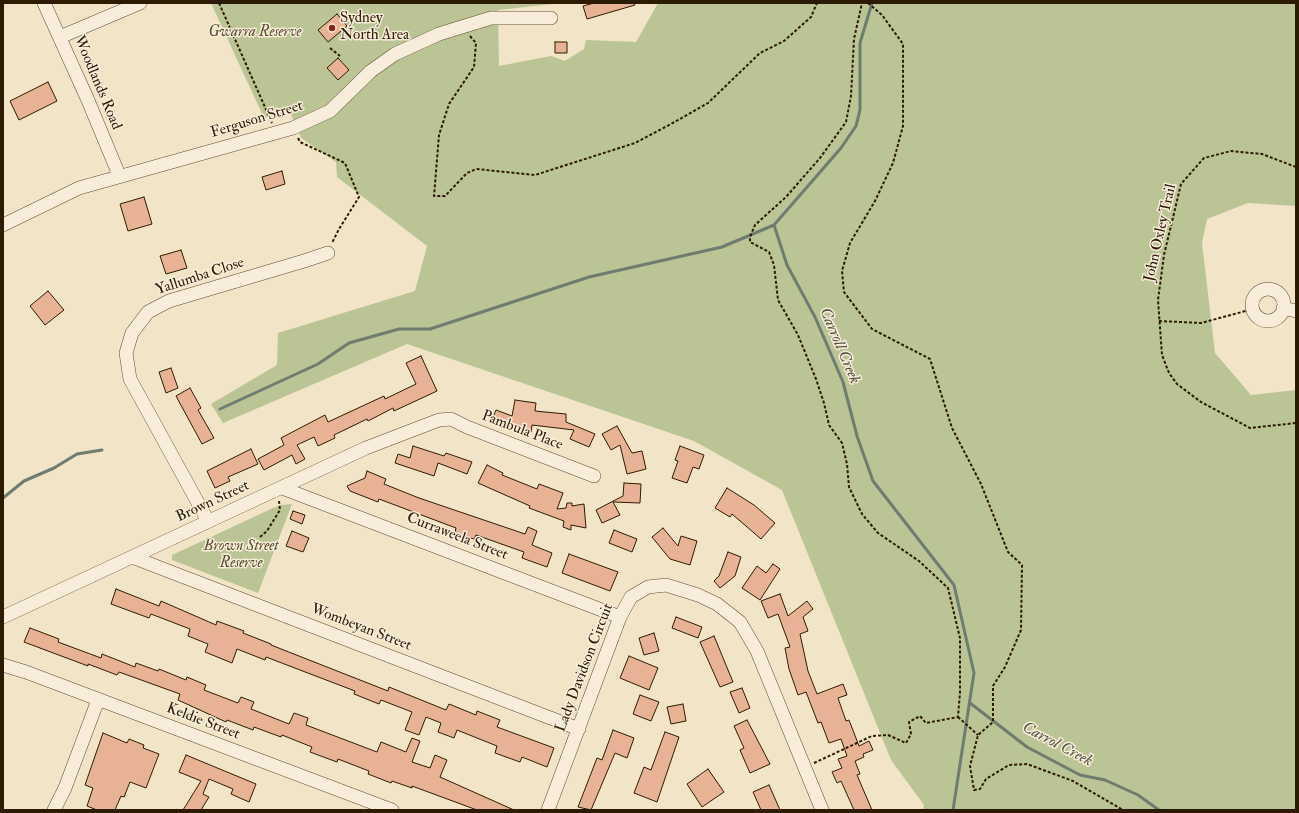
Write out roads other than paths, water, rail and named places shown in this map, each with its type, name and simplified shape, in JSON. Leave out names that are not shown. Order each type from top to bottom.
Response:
[{"type":"street","name":"Woodlands Road","points":[[44,3],[117,170],[117,177]]},
{"type":"street","points":[[60,37],[140,3]]},
{"type":"street","name":"Ferguson Street","points":[[3,225],[79,188],[287,130],[330,111],[371,71],[395,54],[439,34],[491,18],[551,18]]},
{"type":"street","name":"Yallumba Close","points":[[208,522],[130,379],[126,353],[132,333],[148,312],[169,301],[304,261],[328,252]]},
{"type":"street","points":[[1269,290],[1278,293],[1290,309],[1277,318],[1268,321],[1258,318],[1252,305],[1256,296],[1260,292],[1269,290]]},
{"type":"street","name":"Pambula Place","points":[[439,420],[451,419],[467,427],[594,476]]},
{"type":"street","name":"Brown Street","points":[[3,617],[366,448],[439,420]]},
{"type":"street","name":"Curraweela Street","points":[[280,489],[620,617]]},
{"type":"street","name":"Wombeyan Street","points":[[132,557],[578,728]]},
{"type":"street","name":"Lady Davidson Circuit","points":[[548,810],[620,617],[631,597],[648,587],[666,585],[698,595],[717,604],[740,622],[756,651],[822,810]]},
{"type":"street","name":"Keldie Street","points":[[3,665],[392,810]]},
{"type":"street","points":[[54,810],[65,788],[98,700]]},
{"type":"street","points":[[63,810],[65,788]]},
{"type":"waterway","name":"Carroll Creek","points":[[872,3],[860,43],[860,110],[856,126],[841,148],[774,225],[787,265],[815,317],[843,382],[857,436],[873,481],[954,585],[974,673],[953,810]]},
{"type":"waterway","points":[[220,409],[318,364],[349,343],[399,329],[430,329],[589,277],[722,247],[774,225]]},
{"type":"waterway","points":[[3,498],[24,481],[54,468],[77,454],[102,450]]},
{"type":"waterway","name":"Carrol Creek","points":[[970,703],[1027,747],[1080,775],[1105,780],[1138,795],[1159,810]]},
{"type":"place","name":"Sydney North Area","points":[[332,28]]},
{"type":"park label","name":"Gwarra Reserve","points":[[255,33]]},
{"type":"park label","name":"Brown Street Reserve","points":[[241,556]]}]
